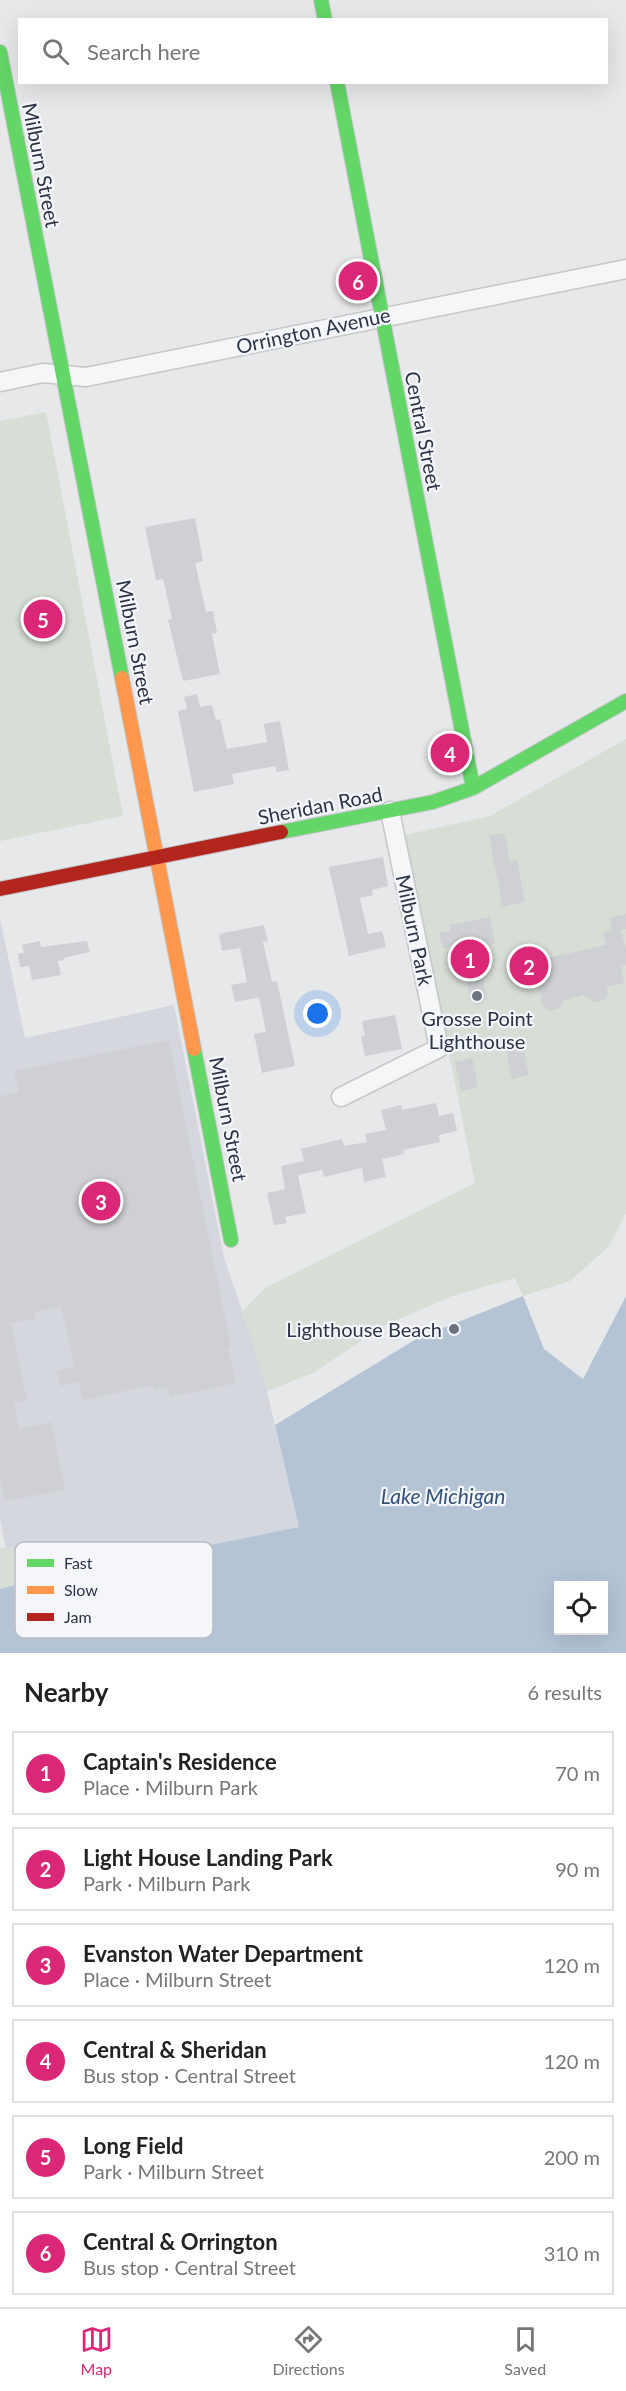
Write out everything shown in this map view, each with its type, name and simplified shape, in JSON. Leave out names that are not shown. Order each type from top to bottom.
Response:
[{"type":"street","points":[[321,0],[325,18]]},
{"type":"street","name":"Milburn Street","points":[[0,52],[231,1240]]},
{"type":"street","name":"Central Street","points":[[337,84],[473,788]]},
{"type":"street","name":"Orrington Avenue","points":[[0,382],[43,373],[86,377],[626,269]]},
{"type":"street","name":"Sheridan Road","points":[[0,889],[433,802],[473,788],[626,701]]},
{"type":"street","name":"Milburn Park","points":[[341,1097],[439,1048],[390,811]]},
{"type":"shaded area","points":[[46,412],[123,816],[0,841],[0,421]]},
{"type":"shaded area","points":[[626,739],[626,1213],[609,1246],[570,1281],[523,1296],[515,1278],[452,1296],[383,1326],[313,1373],[267,1391],[243,1311],[265,1288],[475,1183],[405,835],[490,816]]},
{"type":"shaded area","points":[[0,918],[25,1038],[174,1005],[224,1258],[260,1362],[299,1527],[213,1544],[213,1542],[15,1542],[15,1548],[6,1549],[0,1519]]},
{"type":"shaded area","points":[[0,1547],[15,1548],[15,1585],[0,1589]]},
{"type":"water","name":"Lake Michigan","points":[[523,1296],[544,1349],[583,1379],[626,1296],[626,1653],[0,1653],[0,1589],[15,1585],[15,1638],[213,1638],[213,1544],[299,1527],[275,1425],[418,1338]]},
{"type":"building","points":[[195,518],[203,561],[195,563],[206,612],[213,611],[217,633],[212,634],[220,674],[183,681],[168,620],[172,619],[163,579],[156,580],[145,527]]},
{"type":"building","points":[[197,694],[200,707],[212,705],[216,720],[220,719],[227,749],[267,742],[264,724],[280,721],[289,770],[277,772],[275,766],[232,774],[234,784],[194,792],[178,711],[187,709],[184,697]]},
{"type":"building","points":[[504,833],[510,861],[517,859],[525,902],[503,907],[489,836]]},
{"type":"building","points":[[383,857],[388,886],[372,890],[373,895],[360,898],[368,934],[382,931],[386,947],[349,956],[329,867]]},
{"type":"building","points":[[626,914],[626,929],[621,930],[626,950],[626,965],[621,967],[624,983],[606,987],[608,995],[604,1000],[595,1002],[584,995],[564,1000],[560,1008],[550,1011],[543,1006],[535,971],[546,969],[544,959],[606,945],[603,932],[612,931],[609,918]]},
{"type":"building","points":[[490,917],[495,944],[465,950],[464,945],[443,948],[439,933],[450,931],[449,925]]},
{"type":"building","points":[[264,925],[268,941],[263,942],[272,982],[277,981],[295,1066],[262,1073],[254,1034],[266,1032],[259,997],[235,1002],[231,985],[247,982],[240,948],[222,951],[219,934]]},
{"type":"building","points":[[40,941],[41,947],[87,941],[90,952],[58,961],[61,975],[32,980],[29,966],[20,967],[18,954],[24,953],[22,945]]},
{"type":"building","points":[[480,969],[487,997],[482,1004],[476,1005],[469,1000],[465,972]]},
{"type":"building","points":[[395,1015],[402,1049],[365,1056],[361,1036],[365,1036],[362,1021]]},
{"type":"building","points":[[169,1040],[231,1347],[228,1348],[236,1383],[170,1397],[167,1387],[154,1390],[153,1385],[83,1400],[79,1382],[60,1386],[56,1370],[74,1367],[61,1306],[34,1312],[36,1318],[11,1323],[27,1400],[14,1403],[19,1429],[51,1422],[65,1490],[5,1501],[0,1477],[0,1096],[19,1092],[14,1071]]},
{"type":"building","points":[[523,1046],[529,1075],[512,1079],[506,1049]]},
{"type":"building","points":[[472,1058],[478,1087],[461,1091],[455,1062]]},
{"type":"building","points":[[436,1103],[439,1116],[453,1113],[457,1131],[439,1135],[440,1142],[403,1150],[404,1154],[382,1159],[386,1177],[364,1182],[362,1168],[324,1177],[322,1170],[298,1175],[306,1213],[285,1217],[287,1223],[274,1225],[267,1193],[285,1189],[281,1166],[304,1161],[301,1149],[342,1139],[344,1146],[367,1142],[365,1134],[386,1130],[381,1110],[401,1105],[402,1110]]},
{"type":"traffic: fast","points":[[321,0],[325,18]]},
{"type":"traffic: fast","points":[[0,52],[122,678]]},
{"type":"traffic: fast","points":[[337,84],[473,788]]},
{"type":"traffic: fast","points":[[281,832],[433,802],[473,788],[626,701]]},
{"type":"traffic: fast","points":[[194,1049],[231,1240]]},
{"type":"traffic: slow","points":[[122,678],[194,1049]]},
{"type":"traffic: jam","points":[[0,889],[281,832]]},
{"type":"place","name":"Central & Orrington","points":[[358,281]]},
{"type":"place","name":"Long Field","points":[[43,619]]},
{"type":"place","name":"Central & Sheridan","points":[[450,753]]},
{"type":"place","name":"Captain's Residence","points":[[470,959]]},
{"type":"place","name":"Light House Landing Park","points":[[529,966]]},
{"type":"place","name":"Grosse Point Lighthouse","points":[[477,996]]},
{"type":"place","name":"Evanston Water Department","points":[[101,1201]]},
{"type":"place","name":"Lighthouse Beach","points":[[454,1329]]}]
